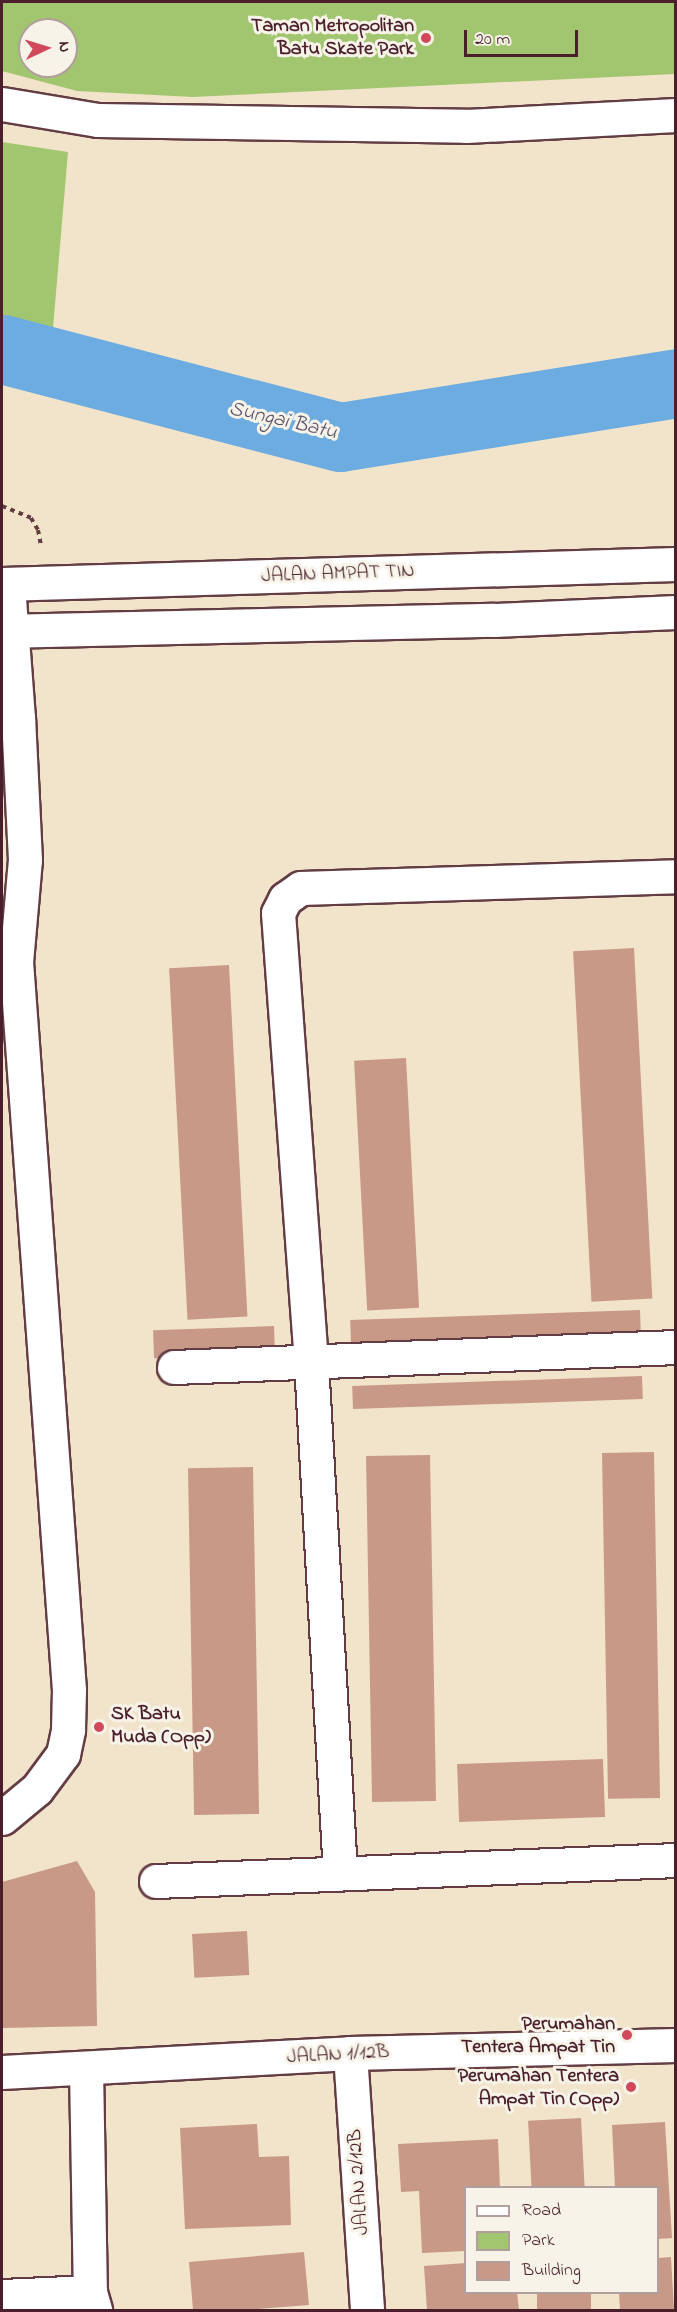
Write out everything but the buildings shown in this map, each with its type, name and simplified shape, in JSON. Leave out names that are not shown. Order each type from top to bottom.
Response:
[{"type":"street","points":[[2,104],[98,120],[466,126],[675,115]]},
{"type":"street","name":"JALAN AMPAT TIN","points":[[5,585],[675,564]]},
{"type":"street","points":[[2,1818],[37,1789],[63,1754],[68,1730],[69,1690],[16,962],[25,860],[6,632],[5,585]]},
{"type":"street","points":[[6,632],[493,620],[675,612]]},
{"type":"street","points":[[340,1873],[311,1362],[278,913],[285,899],[301,888],[675,876]]},
{"type":"street","points":[[2,915],[16,962]]},
{"type":"street","points":[[174,1367],[675,1347]]},
{"type":"street","points":[[156,1881],[675,1860]]},
{"type":"street","name":"JALAN 1/12B","points":[[2,2072],[350,2053],[675,2045]]},
{"type":"street","name":"JALAN 2/12B","points":[[350,2053],[367,2310]]},
{"type":"street","points":[[2,2296],[92,2301],[86,2068]]},
{"type":"path","points":[[2,507],[24,514],[35,524],[40,539],[43,584]]},
{"type":"green space","name":"Taman Metropolitan Batu Skate Park","points":[[2,2],[675,2],[675,74],[193,97],[77,91],[28,78],[78,78],[78,18],[18,18],[18,75],[2,71]]},
{"type":"green space","points":[[2,142],[68,152],[52,340],[2,326]]},
{"type":"waterway","name":"Sungai Batu","points":[[2,349],[340,437],[676,383]]},
{"type":"place","name":"Taman Metropolitan Batu Skate Park","points":[[426,38]]},
{"type":"place","name":"SK Batu Muda (Opp)","points":[[99,1727]]},
{"type":"place","name":"Perumahan Tentera Ampat Tin","points":[[627,2035]]},
{"type":"place","name":"Perumahan Tentera Ampat Tin (Opp)","points":[[631,2087]]}]
